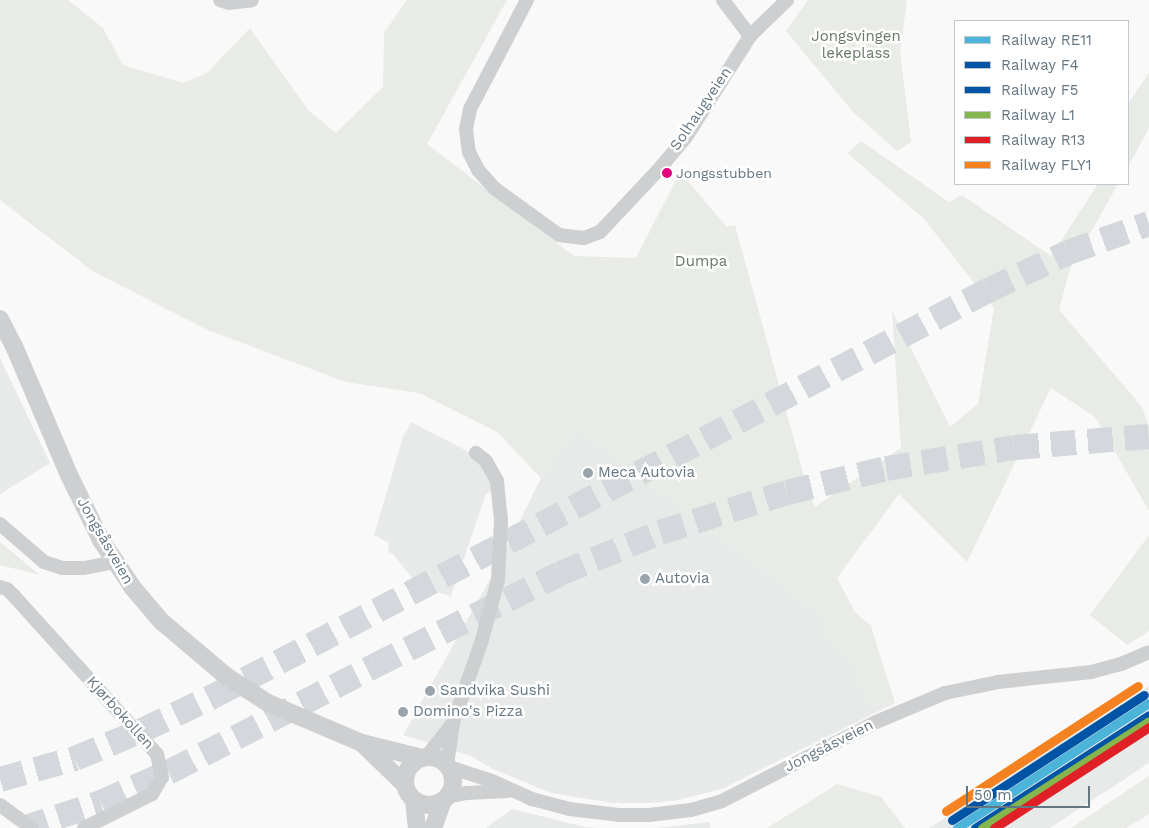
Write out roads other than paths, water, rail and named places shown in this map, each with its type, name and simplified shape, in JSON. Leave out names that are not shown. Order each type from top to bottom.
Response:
[{"type":"street","points":[[220,0],[230,3],[252,0]]},
{"type":"street","name":"Solhaugveien","points":[[527,0],[470,109],[466,129],[469,152],[478,170],[494,188],[559,236],[569,238],[584,238],[600,232],[660,168],[686,136],[750,36],[787,0]]},
{"type":"street","points":[[723,0],[750,36]]},
{"type":"street","name":"Jongsåsveien","points":[[0,319],[14,346],[81,501],[114,562],[161,621],[235,682],[268,703],[362,742],[424,758]]},
{"type":"street","points":[[433,828],[453,780],[448,766],[453,723],[482,640],[498,580],[501,520],[497,481],[486,461],[476,453]]},
{"type":"street","points":[[0,524],[44,562],[62,568],[84,568],[114,562]]},
{"type":"street","name":"Kjørbokollen","points":[[0,587],[7,589],[14,596],[150,745],[159,759],[162,777],[152,794],[84,828]]},
{"type":"street","name":"Jongsåsveien","points":[[448,766],[492,780],[511,791],[553,806],[619,815],[650,815],[691,810],[722,801],[876,722],[945,694],[998,682],[1091,672],[1121,664],[1149,652]]},
{"type":"street","points":[[417,828],[410,793],[409,768],[424,758],[453,723]]},
{"type":"street","name":"Jongsåsveien","points":[[362,742],[410,793]]},
{"type":"street","points":[[424,758],[438,758],[448,766]]},
{"type":"street","name":"Jongsåsveien","points":[[445,799],[466,793],[511,791]]},
{"type":"street","points":[[410,793],[428,805],[445,799]]},
{"type":"street","points":[[0,805],[32,828]]},
{"type":"tunnel","points":[[0,779],[75,758],[142,730],[213,696],[988,290],[1068,252],[1149,223]]},
{"type":"tunnel","points":[[23,828],[101,802],[170,771],[375,665],[560,573],[660,532],[787,492],[886,468],[1014,447],[1149,436]]},
{"type":"rail line","name":"FLY1","points":[[946,811],[1138,686]]},
{"type":"rail line","name":"F5","points":[[952,820],[1144,695]]},
{"type":"rail line","name":"RE11","points":[[957,828],[1149,703]]},
{"type":"rail line","name":"F4","points":[[975,828],[1149,715]]},
{"type":"rail line","name":"L1","points":[[982,828],[1149,721]]},
{"type":"rail line","name":"R13","points":[[994,828],[1149,727]]},
{"type":"place","name":"Jongsstubben","points":[[667,173]]},
{"type":"place","name":"Meca Autovia","points":[[588,473]]},
{"type":"place","name":"Autovia","points":[[645,579]]},
{"type":"place","name":"Sandvika Sushi","points":[[430,691]]},
{"type":"place","name":"Domino's Pizza","points":[[403,712]]},
{"type":"park label","name":"Jongsvingen lekeplass","points":[[856,44]]},
{"type":"park label","name":"Dumpa","points":[[701,262]]}]
